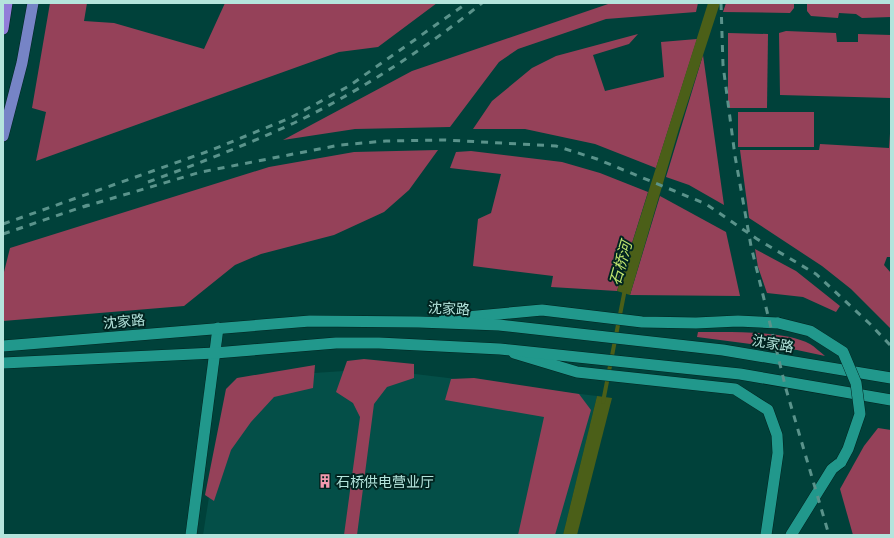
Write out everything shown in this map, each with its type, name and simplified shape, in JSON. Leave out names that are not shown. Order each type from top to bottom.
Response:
[{"type":"highway","points":[[3,29],[7,3]]},
{"type":"main road","points":[[3,136],[22,63],[33,3]]},
{"type":"main road","points":[[419,322],[542,310],[629,320],[696,323],[738,320],[778,323],[810,330],[843,352],[856,383],[860,414],[848,449],[841,462],[832,469],[791,535]]},
{"type":"main road","name":"沈家路","points":[[4,346],[310,321],[419,322],[499,325],[723,350],[891,378]]},
{"type":"main road","points":[[191,535],[218,328]]},
{"type":"main road","points":[[6,362],[215,353],[336,343],[379,343],[500,349],[740,374],[891,400]]},
{"type":"main road","points":[[500,349],[577,372],[734,389],[768,410],[776,435],[778,453],[766,535]]},
{"type":"shaded area","points":[[50,3],[87,3],[84,21],[114,23],[204,49],[225,3],[437,3],[378,47],[339,52],[36,161],[46,112],[32,108]]},
{"type":"shaded area","points":[[611,3],[698,3],[696,12],[606,19],[518,49],[499,62],[450,127],[355,129],[283,140],[412,71]]},
{"type":"shaded area","points":[[708,3],[720,3],[679,129],[630,295],[617,291]]},
{"type":"shaded area","points":[[726,3],[794,3],[794,8],[790,13],[723,12]]},
{"type":"shaded area","points":[[807,3],[891,3],[891,17],[862,18],[856,14],[839,13],[838,18],[811,16],[807,11]]},
{"type":"shaded area","points":[[786,31],[836,33],[837,42],[858,42],[858,34],[891,35],[891,98],[780,95],[779,33]]},
{"type":"shaded area","points":[[728,33],[768,34],[767,108],[728,108]]},
{"type":"shaded area","points":[[638,34],[629,44],[593,55],[605,91],[664,77],[661,42],[697,39],[656,168],[595,144],[525,129],[473,129],[492,101],[532,68],[556,56]]},
{"type":"shaded area","points":[[703,55],[724,205],[689,185],[666,177]]},
{"type":"shaded area","points":[[738,112],[814,112],[814,147],[738,147]]},
{"type":"shaded area","points":[[891,119],[891,257],[887,257],[884,265],[891,273],[891,329],[851,289],[822,266],[749,218],[740,150],[819,150],[820,144],[889,148]]},
{"type":"shaded area","points":[[438,150],[409,190],[384,212],[334,235],[261,254],[235,265],[184,306],[3,321],[3,276],[10,248],[269,167],[354,152]]},
{"type":"shaded area","points":[[471,151],[562,162],[600,173],[648,192],[617,291],[551,287],[553,276],[473,266],[478,219],[491,213],[501,174],[450,168],[456,152]]},
{"type":"shaded area","points":[[660,196],[726,232],[740,296],[630,295]]},
{"type":"shaded area","points":[[755,249],[796,271],[840,306],[836,312],[803,297],[767,293],[758,267]]},
{"type":"shaded area","points":[[698,332],[740,332],[786,336],[799,339],[810,344],[825,356],[797,350],[697,337]]},
{"type":"shaded area","points":[[364,359],[414,364],[414,378],[387,387],[374,404],[357,535],[344,535],[360,417],[353,403],[336,392],[347,361]]},
{"type":"shaded area","points":[[315,365],[313,388],[274,397],[251,422],[231,450],[214,501],[205,495],[226,389],[237,378]]},
{"type":"shaded area","points":[[374,369],[597,396],[563,535],[203,535],[226,389],[237,378]]},
{"type":"shaded area","points":[[474,378],[579,394],[591,410],[555,535],[518,535],[544,417],[445,400],[451,379]]},
{"type":"shaded area","points":[[597,396],[612,398],[577,535],[563,535]]},
{"type":"shaded area","points":[[878,428],[891,430],[891,535],[853,535],[840,489],[864,446]]},
{"type":"waterway","name":"石桥河","points":[[603,402],[625,289]]},
{"type":"railway","points":[[3,224],[209,151],[290,118],[349,86],[467,3]]},
{"type":"railway","points":[[148,182],[240,147],[318,111],[391,68],[439,36],[482,3]]},
{"type":"railway","points":[[721,3],[723,65],[735,156],[751,246],[786,389],[829,535]]},
{"type":"railway","points":[[83,207],[201,172],[340,145],[386,141],[446,140],[556,146],[597,159],[706,204],[757,239],[816,274],[870,324],[891,346]]},
{"type":"railway","points":[[3,234],[88,205]]},
{"type":"place","name":"石桥供电营业厅","points":[[325,481]]}]
